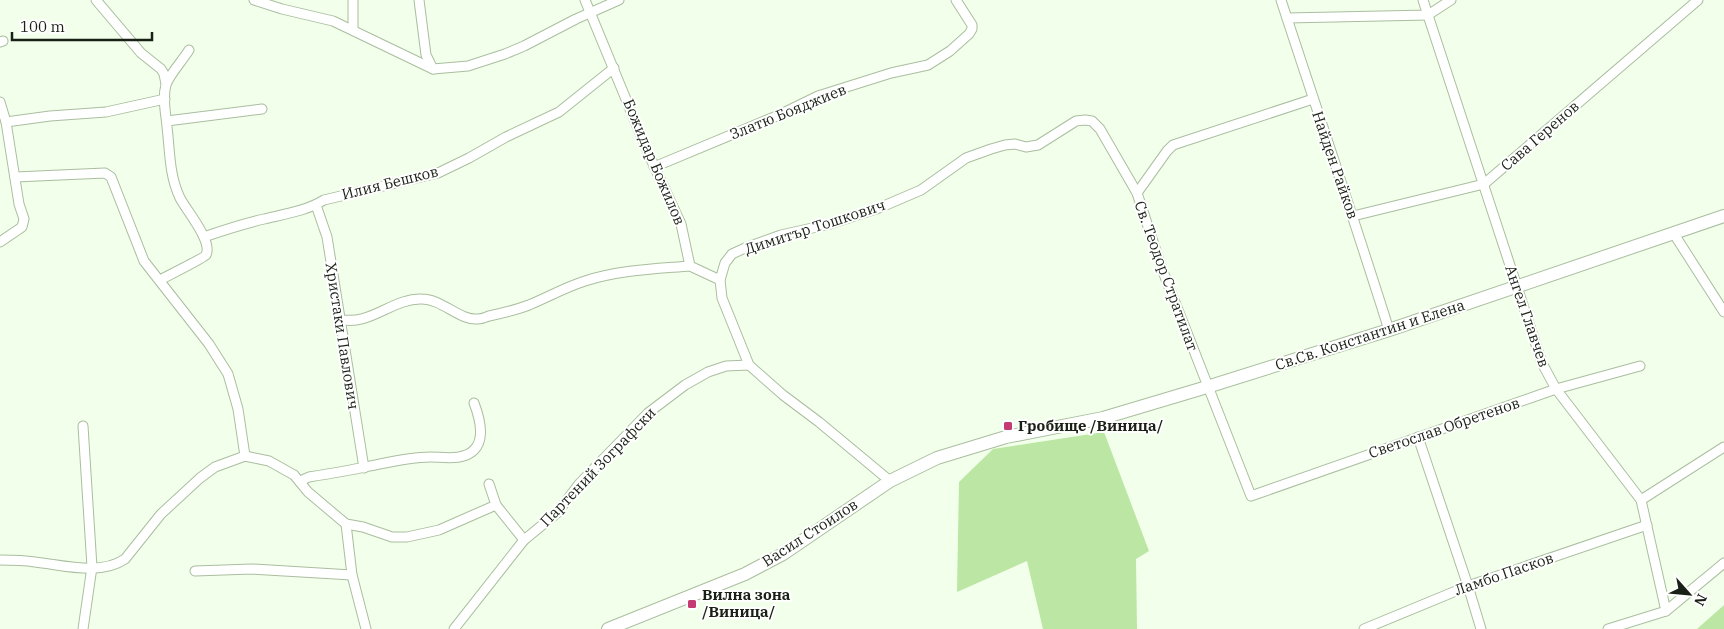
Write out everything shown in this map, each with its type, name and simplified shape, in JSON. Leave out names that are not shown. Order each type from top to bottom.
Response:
[{"type":"street","points":[[96,0],[164,74],[170,162],[175,184],[180,198],[195,220],[208,247],[202,259],[183,266],[160,280]]},
{"type":"street","points":[[254,0],[282,10],[333,21],[433,68],[468,66],[505,54],[619,0]]},
{"type":"street","points":[[353,0],[353,29]]},
{"type":"street","points":[[419,0],[426,55],[433,68]]},
{"type":"street","name":"Божидар Божилов","points":[[585,0],[654,167],[682,224],[690,266]]},
{"type":"street","name":"Златю Бояджиев","points":[[654,167],[779,115],[818,96],[892,73],[928,65],[950,51],[970,34],[972,25],[956,0]]},
{"type":"street","name":"Найден Райков","points":[[1281,0],[1389,330]]},
{"type":"street","name":"Ангел Главчев","points":[[1423,0],[1542,363],[1556,389],[1641,500],[1666,611]]},
{"type":"street","points":[[1287,18],[1428,15],[1451,0]]},
{"type":"street","name":"Сава Геренов","points":[[1353,216],[1484,184],[1698,0]]},
{"type":"street","points":[[166,84],[189,50]]},
{"type":"street","name":"Илия Бешков","points":[[204,237],[235,226],[299,211],[324,200],[438,173],[506,137],[559,112],[614,68]]},
{"type":"street","points":[[6,122],[50,116],[106,112],[165,99]]},
{"type":"street","name":"Св. Теодор Стратилат","points":[[1251,496],[1207,388],[1162,269],[1137,193],[1173,145],[1312,99]]},
{"type":"street","points":[[0,102],[6,122],[19,204],[24,219],[22,227],[0,242]]},
{"type":"street","points":[[167,121],[262,109]]},
{"type":"street","name":"Димитър Тошкович","points":[[720,280],[724,263],[732,254],[745,248],[781,235],[830,224],[879,208],[921,190],[966,158],[1005,145],[1015,144],[1026,147],[1038,145],[1076,121],[1085,120],[1092,122],[1100,129],[1137,193]]},
{"type":"street","points":[[15,177],[109,174],[126,212],[144,261],[209,344],[228,374],[238,409],[245,456]]},
{"type":"street","name":"Христаки Павлович","points":[[316,205],[327,237],[364,468]]},
{"type":"street","name":"Св.Св. Константин и Елена","points":[[1011,436],[1104,418],[1207,388],[1389,330],[1724,216]]},
{"type":"street","points":[[1674,234],[1724,312]]},
{"type":"street","points":[[339,320],[359,320],[377,314],[400,302],[422,299],[434,301],[469,318],[479,319],[527,306],[584,281],[626,271],[690,266],[720,280],[722,298],[740,347],[749,365],[783,395],[890,480]]},
{"type":"street","name":"Партений Зографски","points":[[454,629],[524,540],[557,513],[579,484],[634,426],[685,385],[708,372],[726,366],[749,365]]},
{"type":"street","name":"Светослав Обретенов","points":[[1251,496],[1556,389],[1640,366]]},
{"type":"street","points":[[300,481],[309,477],[429,457],[458,457],[472,452],[479,441],[480,429],[478,412],[474,402]]},
{"type":"street","points":[[83,426],[92,568],[83,629]]},
{"type":"street","name":"Васил Стоилов","points":[[608,629],[745,574],[783,554],[890,480],[937,458],[1011,436]]},
{"type":"street","points":[[1418,437],[1468,586],[1480,629]]},
{"type":"street","points":[[1641,500],[1724,447]]},
{"type":"street","points":[[0,560],[36,562],[71,568],[114,565],[125,559],[161,514],[200,478],[215,467],[245,456],[270,461],[284,468],[300,481],[308,492],[346,524],[392,537],[407,537],[439,530],[496,505]]},
{"type":"street","points":[[488,484],[496,505],[524,540]]},
{"type":"street","points":[[346,524],[352,575],[366,629]]},
{"type":"street","name":"Ламбо Пасков","points":[[1364,629],[1468,586],[1647,525]]},
{"type":"street","points":[[1608,629],[1666,611],[1724,563]]},
{"type":"street","points":[[195,571],[252,569],[352,575]]},
{"type":"green space","points":[[1104,432],[1149,551],[1136,559],[1137,629],[1043,629],[1027,561],[957,592],[959,482],[993,449]]},
{"type":"green space","points":[[1724,605],[1724,629],[1697,629]]},
{"type":"place","name":"Гробище /Виница/","points":[[1008,426]]},
{"type":"place","name":"Вилна зона /Виница/","points":[[692,604]]}]
